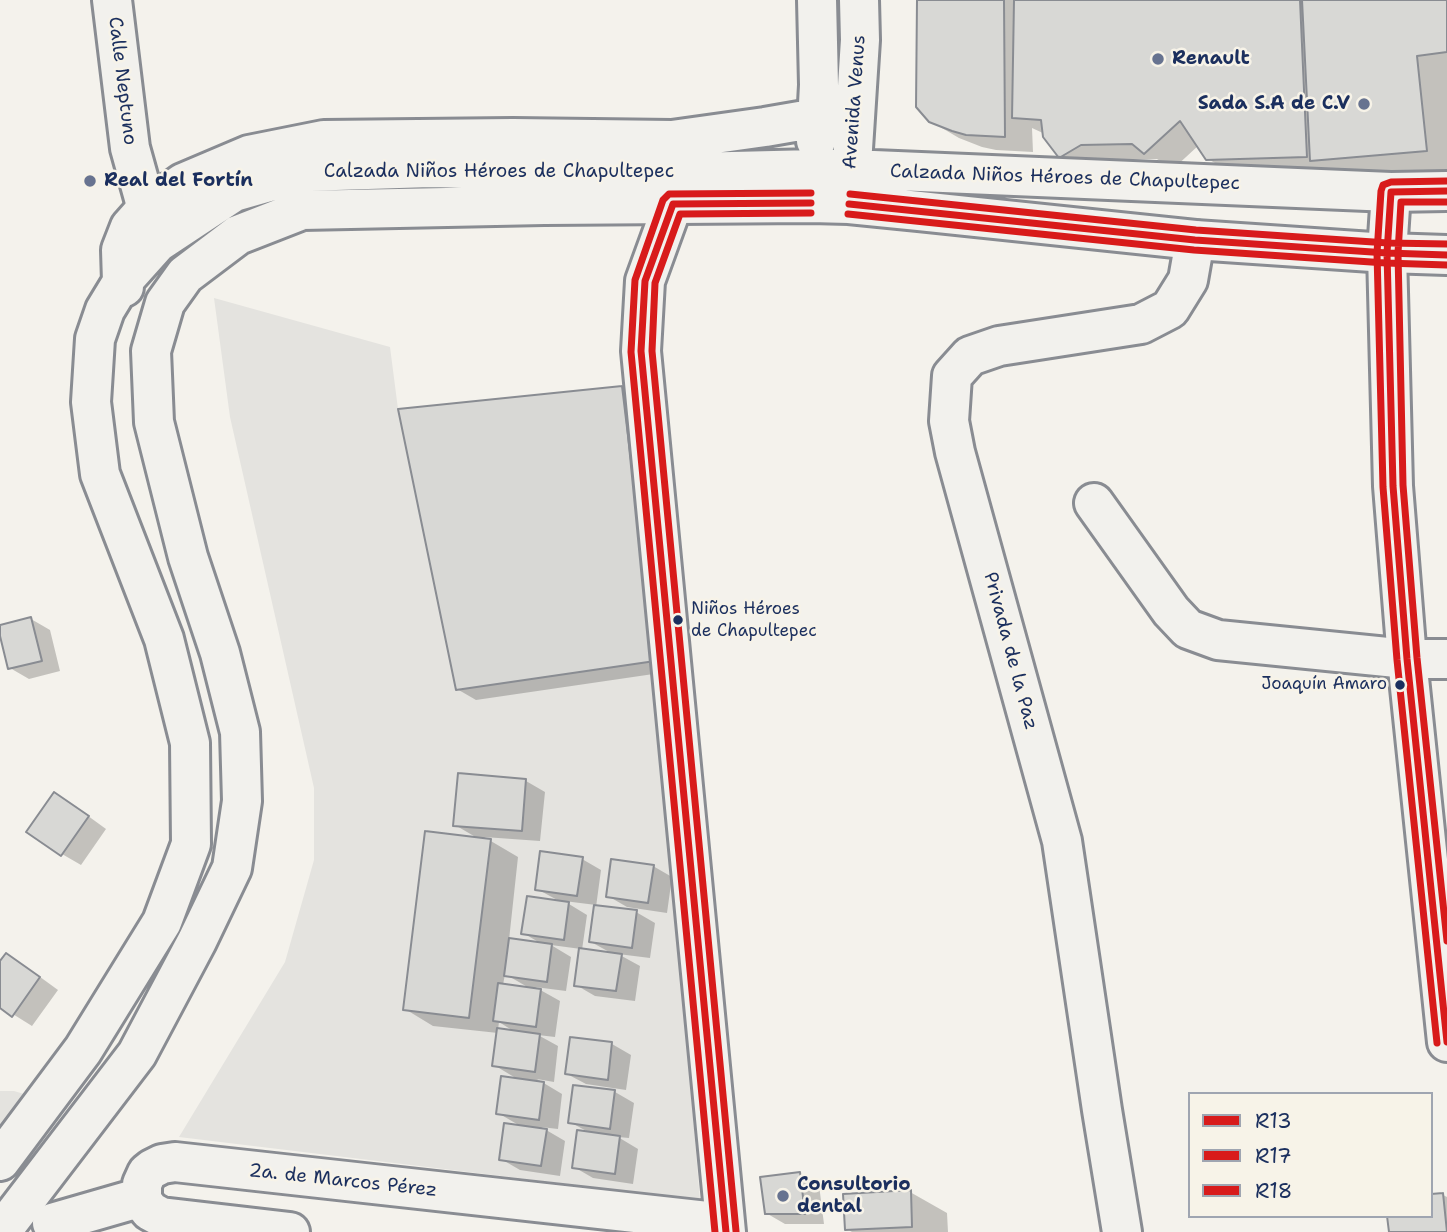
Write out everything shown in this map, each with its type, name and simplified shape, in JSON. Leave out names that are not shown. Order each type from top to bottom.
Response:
[{"type":"main road","name":"Calle Neptuno","points":[[112,0],[130,148],[152,226]]},
{"type":"main road","name":"Avenida Venus","points":[[817,0],[817,118],[831,186]]},
{"type":"main road","name":"Avenida Venus","points":[[831,186],[855,105],[860,40],[859,0]]},
{"type":"main road","points":[[151,351],[122,282],[121,250],[131,227],[152,226],[183,183],[249,155],[324,140],[672,140],[817,118],[855,105]]},
{"type":"main road","name":"Calzada Niños Héroes de Chapultepec","points":[[152,226],[234,192],[304,172],[430,169],[637,173],[681,188]]},
{"type":"main road","name":"Calzada Niños Héroes de Chapultepec","points":[[831,186],[1195,240],[1447,255]]},
{"type":"main road","name":"Calzada Niños Héroes de Chapultepec","points":[[1,1232],[137,1054],[197,942],[232,868],[242,801],[240,732],[220,653],[188,557],[154,422],[151,351],[165,303],[185,275],[238,235],[302,210],[544,205],[681,188],[831,186],[1447,191]]},
{"type":"main road","points":[[681,188],[645,281],[641,351],[725,1227]]},
{"type":"main road","points":[[1391,192],[1387,253],[1393,486],[1406,645],[1447,1042]]},
{"type":"main road","name":"Privada de la Paz","points":[[1122,1232],[1062,841],[955,452],[949,421],[952,376],[970,356],[999,346],[1141,324],[1170,309],[1188,280],[1195,240]]},
{"type":"main road","points":[[0,1161],[83,1050],[162,922],[191,844],[190,743],[164,639],[100,474],[91,402],[95,339],[105,310],[122,282]]},
{"type":"main road","points":[[1094,503],[1171,611],[1188,629],[1218,640],[1406,645],[1447,659]]},
{"type":"main road","name":"2a. de Marcos Pérez","points":[[142,1197],[142,1184],[147,1173],[162,1164],[175,1162],[725,1227]]},
{"type":"main road","points":[[52,1223],[142,1197],[150,1211],[161,1217],[279,1231]]},
{"type":"shaded area","points":[[214,298],[390,347],[398,409],[456,690],[655,661],[700,1200],[179,1137],[285,962],[314,860],[314,788],[230,417]]},
{"type":"shaded area","points":[[0,1091],[24,1094],[0,1126]]},
{"type":"building","points":[[917,0],[1004,0],[1005,137],[966,135],[952,131],[929,122],[916,107]]},
{"type":"building","name":"Renault","points":[[1014,0],[1300,0],[1307,157],[1206,160],[1180,121],[1144,154],[1132,144],[1081,145],[1059,158],[1043,137],[1041,120],[1012,118]]},
{"type":"building","name":"Sada S.A de C.V","points":[[1302,0],[1447,0],[1447,52],[1417,56],[1427,151],[1310,161]]},
{"type":"building","points":[[622,386],[655,661],[456,690],[398,409]]},
{"type":"building","points":[[31,617],[42,661],[8,669],[0,625]]},
{"type":"building","points":[[458,773],[526,779],[522,831],[453,826]]},
{"type":"building","points":[[54,792],[89,816],[61,856],[26,832]]},
{"type":"building","points":[[425,831],[491,839],[469,1018],[403,1010]]},
{"type":"building","points":[[540,851],[583,857],[577,896],[535,890]]},
{"type":"building","points":[[611,859],[654,865],[648,903],[606,897]]},
{"type":"building","points":[[527,896],[569,902],[564,940],[521,934]]},
{"type":"building","points":[[594,905],[637,910],[632,948],[589,942]]},
{"type":"building","points":[[509,938],[552,944],[547,982],[504,976]]},
{"type":"building","points":[[579,948],[622,954],[616,991],[574,986]]},
{"type":"building","points":[[6,953],[40,977],[12,1017],[0,1008],[0,961]]},
{"type":"building","points":[[498,983],[541,989],[536,1027],[493,1021]]},
{"type":"building","points":[[497,1028],[540,1034],[535,1072],[492,1066]]},
{"type":"building","points":[[570,1037],[612,1042],[608,1080],[565,1074]]},
{"type":"building","points":[[501,1076],[544,1082],[539,1120],[496,1114]]},
{"type":"building","points":[[573,1085],[615,1090],[610,1129],[568,1123]]},
{"type":"building","points":[[504,1123],[547,1129],[541,1166],[499,1160]]},
{"type":"building","points":[[577,1130],[620,1136],[615,1174],[572,1168]]},
{"type":"building","name":"Consultorio dental","points":[[800,1172],[805,1214],[765,1214],[760,1177]]},
{"type":"building","points":[[911,1190],[912,1227],[845,1230],[843,1194]]},
{"type":"building","points":[[1443,1193],[1447,1232],[1389,1232],[1387,1218],[1433,1218],[1433,1194]]},
{"type":"transit line","name":"R17","points":[[1437,1043],[1397,660],[1383,487],[1377,253],[1383,185],[1391,182],[1447,181]]},
{"type":"transit line","name":"R13","points":[[1447,191],[1391,192],[1387,253],[1393,486],[1407,659],[1447,1042]]},
{"type":"transit line","name":"R18","points":[[715,1232],[631,352],[635,280],[663,200],[669,194],[811,193]]},
{"type":"transit line","name":"R18","points":[[850,194],[1196,230],[1388,243],[1447,244]]},
{"type":"transit line","name":"R18","points":[[1447,202],[1401,202],[1398,253],[1403,485],[1417,658],[1447,941]]},
{"type":"transit line","name":"R13","points":[[726,1232],[641,351],[645,281],[673,204],[811,203]]},
{"type":"transit line","name":"R13","points":[[849,204],[1195,240],[1447,255]]},
{"type":"transit line","name":"R17","points":[[736,1231],[652,351],[655,283],[680,214],[811,213]]},
{"type":"transit line","name":"R17","points":[[848,214],[1194,250],[1447,265]]},
{"type":"place","name":"Renault","points":[[1158,59]]},
{"type":"place","name":"Sada S.A de C.V","points":[[1364,104]]},
{"type":"place","name":"Real del Fortín","points":[[90,181]]},
{"type":"place","name":"Niños Héroes de Chapultepec","points":[[678,620]]},
{"type":"place","name":"Joaquín Amaro","points":[[1400,685]]},
{"type":"place","name":"Consultorio dental","points":[[783,1196]]}]
